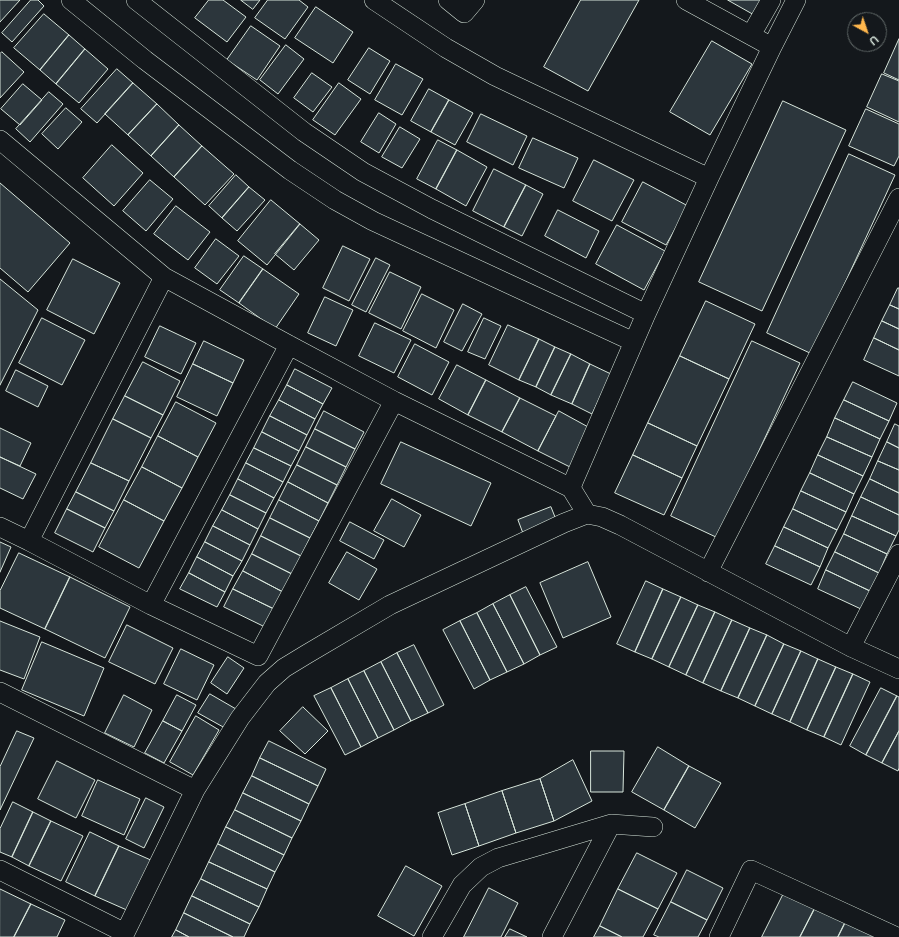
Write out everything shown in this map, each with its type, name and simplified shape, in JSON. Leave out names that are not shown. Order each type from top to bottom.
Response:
[{"type":"street","points":[[72,0],[145,60],[290,170],[335,200],[373,221],[634,342]]},
{"type":"street","points":[[136,0],[304,132],[363,172],[432,209],[646,314]]},
{"type":"street","points":[[374,0],[446,48],[495,76],[709,178]]},
{"type":"street","points":[[448,0],[464,13],[475,0]]},
{"type":"street","points":[[686,0],[772,47]]},
{"type":"street","points":[[751,35],[771,0]]},
{"type":"street","points":[[571,488],[646,314],[709,178],[796,0]]},
{"type":"street","points":[[0,140],[164,276],[394,401],[571,488],[587,514]]},
{"type":"street","points":[[708,572],[899,198]]},
{"type":"street","points":[[29,541],[164,276]]},
{"type":"street","points":[[151,605],[289,345]]},
{"type":"street","points":[[0,527],[151,605],[258,656],[394,401]]},
{"type":"street","points":[[0,870],[124,935],[195,790],[240,718],[266,683],[284,668],[306,654],[390,605],[564,523],[587,514],[602,517],[620,525],[851,647],[899,669]]},
{"type":"street","points":[[851,647],[899,554]]},
{"type":"street","points":[[0,692],[195,790]]},
{"type":"street","points":[[552,937],[611,824]]},
{"type":"street","points":[[432,937],[462,885],[481,867],[498,858],[611,824],[653,827]]},
{"type":"street","points":[[719,937],[751,870],[897,937]]},
{"type":"building","points":[[0,0],[20,0],[0,22]]},
{"type":"building","points":[[31,0],[38,0],[44,6],[12,42],[2,33]]},
{"type":"building","points":[[209,0],[223,0],[246,17],[227,42],[195,18]]},
{"type":"building","points":[[241,0],[260,0],[253,9]]},
{"type":"building","points":[[268,0],[299,0],[308,7],[285,39],[255,18]]},
{"type":"building","points":[[581,0],[639,0],[588,91],[544,67]]},
{"type":"building","points":[[728,0],[763,0],[755,15]]},
{"type":"building","points":[[316,7],[353,32],[333,63],[295,38]]},
{"type":"building","points":[[44,14],[69,35],[40,70],[14,48]]},
{"type":"building","points":[[251,26],[280,46],[257,80],[227,60]]},
{"type":"building","points":[[69,35],[85,49],[56,84],[40,70]]},
{"type":"building","points":[[899,39],[899,80],[884,73]]},
{"type":"building","points":[[712,41],[752,64],[710,135],[670,112]]},
{"type":"building","points":[[286,45],[304,59],[278,94],[260,80]]},
{"type":"building","points":[[369,48],[390,61],[370,94],[348,80]]},
{"type":"building","points":[[85,49],[108,69],[79,103],[56,84]]},
{"type":"building","points":[[2,52],[24,72],[0,98],[0,54]]},
{"type":"building","points":[[396,64],[423,79],[402,115],[375,100]]},
{"type":"building","points":[[117,69],[133,83],[97,123],[81,109]]},
{"type":"building","points":[[312,73],[332,87],[313,112],[294,98]]},
{"type":"building","points":[[882,74],[899,81],[899,122],[867,107]]},
{"type":"building","points":[[133,83],[157,104],[128,135],[105,114]]},
{"type":"building","points":[[339,83],[361,99],[335,135],[313,120]]},
{"type":"building","points":[[23,84],[42,100],[20,125],[1,109]]},
{"type":"building","points":[[429,89],[449,100],[431,132],[411,121]]},
{"type":"building","points":[[49,92],[63,104],[30,142],[16,129]]},
{"type":"building","points":[[449,100],[473,113],[455,145],[431,132]]},
{"type":"building","points":[[783,101],[846,130],[762,311],[699,282]]},
{"type":"building","points":[[157,104],[179,125],[151,156],[128,135]]},
{"type":"building","points":[[66,108],[82,122],[58,149],[42,134]]},
{"type":"building","points":[[866,109],[899,124],[899,156],[894,166],[849,146]]},
{"type":"building","points":[[379,113],[396,124],[379,153],[361,142]]},
{"type":"building","points":[[481,114],[527,136],[513,165],[467,142]]},
{"type":"building","points":[[179,125],[202,146],[174,177],[151,156]]},
{"type":"building","points":[[400,127],[420,139],[402,168],[382,157]]},
{"type":"building","points":[[533,138],[578,158],[564,188],[519,168]]},
{"type":"building","points":[[438,140],[457,150],[436,189],[417,179]]},
{"type":"building","points":[[112,145],[143,173],[114,206],[83,178]]},
{"type":"building","points":[[202,146],[234,174],[205,205],[174,177]]},
{"type":"building","points":[[457,150],[487,167],[466,206],[436,189]]},
{"type":"building","points":[[849,154],[895,175],[812,354],[767,333]]},
{"type":"building","points":[[594,160],[634,180],[612,221],[573,201]]},
{"type":"building","points":[[494,169],[526,185],[504,227],[473,211]]},
{"type":"building","points":[[236,175],[249,187],[222,218],[209,206]]},
{"type":"building","points":[[150,180],[173,199],[146,231],[123,211]]},
{"type":"building","points":[[643,182],[688,206],[666,245],[622,222]]},
{"type":"building","points":[[0,183],[70,243],[28,292],[0,268]]},
{"type":"building","points":[[526,185],[543,194],[522,236],[504,227]]},
{"type":"building","points":[[249,187],[265,200],[237,231],[222,218]]},
{"type":"building","points":[[271,200],[300,224],[267,265],[238,241]]},
{"type":"building","points":[[176,206],[210,232],[188,260],[154,234]]},
{"type":"building","points":[[558,210],[599,231],[586,258],[545,236]]},
{"type":"building","points":[[300,224],[319,240],[294,270],[275,254]]},
{"type":"building","points":[[617,225],[665,251],[644,290],[596,264]]},
{"type":"building","points":[[216,239],[239,256],[217,284],[195,268]]},
{"type":"building","points":[[343,246],[370,259],[349,301],[323,288]]},
{"type":"building","points":[[244,256],[263,269],[239,303],[220,290]]},
{"type":"building","points":[[376,258],[390,265],[366,312],[352,305]]},
{"type":"building","points":[[73,259],[120,283],[94,334],[47,310]]},
{"type":"building","points":[[263,269],[299,294],[275,329],[239,303]]},
{"type":"building","points":[[390,272],[421,287],[401,329],[369,313]]},
{"type":"building","points":[[0,279],[38,310],[0,385]]},
{"type":"building","points":[[899,288],[899,309],[890,305]]},
{"type":"building","points":[[422,294],[454,310],[436,348],[403,331]]},
{"type":"building","points":[[325,297],[353,310],[336,346],[308,333]]},
{"type":"building","points":[[706,301],[755,324],[729,379],[680,356]]},
{"type":"building","points":[[463,304],[482,314],[462,351],[444,342]]},
{"type":"building","points":[[890,305],[899,309],[899,329],[882,321]]},
{"type":"building","points":[[42,318],[85,340],[62,385],[19,363]]},
{"type":"building","points":[[484,318],[501,326],[485,359],[468,352]]},
{"type":"building","points":[[882,321],[899,329],[899,350],[874,338]]},
{"type":"building","points":[[375,323],[411,340],[394,373],[359,356]]},
{"type":"building","points":[[508,325],[539,339],[519,380],[489,365]]},
{"type":"building","points":[[160,326],[196,343],[181,374],[145,357]]},
{"type":"building","points":[[874,338],[899,350],[899,376],[864,360]]},
{"type":"building","points":[[539,339],[555,347],[536,387],[519,380]]},
{"type":"building","points":[[204,341],[244,360],[233,383],[193,364]]},
{"type":"building","points":[[752,341],[800,363],[718,538],[671,516]]},
{"type":"building","points":[[415,344],[449,362],[432,395],[398,377]]},
{"type":"building","points":[[555,347],[571,354],[551,395],[536,387]]},
{"type":"building","points":[[571,354],[590,364],[572,404],[551,395]]},
{"type":"building","points":[[680,356],[729,379],[697,446],[648,423]]},
{"type":"building","points":[[143,362],[180,381],[163,415],[125,396]]},
{"type":"building","points":[[193,364],[233,383],[217,416],[177,397]]},
{"type":"building","points":[[590,364],[611,374],[592,414],[572,404]]},
{"type":"building","points":[[457,365],[486,380],[468,415],[439,399]]},
{"type":"building","points":[[295,369],[332,388],[323,404],[287,385]]},
{"type":"building","points":[[16,370],[48,386],[38,407],[6,391]]},
{"type":"building","points":[[486,380],[520,398],[502,432],[468,415]]},
{"type":"building","points":[[853,382],[897,403],[889,421],[844,400]]},
{"type":"building","points":[[287,385],[323,404],[315,419],[279,400]]},
{"type":"building","points":[[125,396],[163,415],[151,438],[113,419]]},
{"type":"building","points":[[520,398],[556,416],[538,451],[502,432]]},
{"type":"building","points":[[279,400],[315,419],[307,435],[270,416]]},
{"type":"building","points":[[844,400],[889,421],[880,439],[835,418]]},
{"type":"building","points":[[176,402],[216,423],[198,457],[158,436]]},
{"type":"building","points":[[324,411],[364,432],[355,449],[315,429]]},
{"type":"building","points":[[559,411],[590,428],[570,467],[538,451]]},
{"type":"building","points":[[270,416],[307,435],[299,451],[262,432]]},
{"type":"building","points":[[835,418],[880,439],[872,457],[827,437]]},
{"type":"building","points":[[113,419],[151,438],[129,481],[91,463]]},
{"type":"building","points":[[648,423],[697,446],[682,478],[633,455]]},
{"type":"building","points":[[895,424],[899,426],[899,448],[887,442]]},
{"type":"building","points":[[0,428],[31,443],[20,466],[0,457]]},
{"type":"building","points":[[315,429],[355,449],[346,467],[306,447]]},
{"type":"building","points":[[262,432],[299,451],[291,466],[254,448]]},
{"type":"building","points":[[158,436],[198,457],[182,488],[142,467]]},
{"type":"building","points":[[827,437],[872,457],[863,476],[818,455]]},
{"type":"building","points":[[401,442],[491,483],[471,526],[381,484]]},
{"type":"building","points":[[887,442],[899,448],[899,470],[878,461]]},
{"type":"building","points":[[306,447],[346,467],[337,485],[297,465]]},
{"type":"building","points":[[254,448],[291,466],[283,482],[246,463]]},
{"type":"building","points":[[633,455],[682,478],[664,515],[615,493]]},
{"type":"building","points":[[818,455],[863,476],[854,494],[810,473]]},
{"type":"building","points":[[0,457],[36,474],[23,499],[0,488]]},
{"type":"building","points":[[878,461],[899,470],[899,493],[870,479]]},
{"type":"building","points":[[91,463],[129,481],[114,511],[76,492]]},
{"type":"building","points":[[246,463],[283,482],[274,498],[238,479]]},
{"type":"building","points":[[297,465],[337,485],[328,503],[288,482]]},
{"type":"building","points":[[142,467],[182,488],[164,521],[124,500]]},
{"type":"building","points":[[810,473],[854,494],[846,512],[801,491]]},
{"type":"building","points":[[238,479],[274,498],[266,513],[230,495]]},
{"type":"building","points":[[870,479],[899,493],[899,515],[861,497]]},
{"type":"building","points":[[288,482],[328,503],[319,521],[279,500]]},
{"type":"building","points":[[801,491],[846,512],[837,530],[793,509]]},
{"type":"building","points":[[76,492],[114,511],[105,528],[67,509]]},
{"type":"building","points":[[230,495],[266,513],[258,529],[222,510]]},
{"type":"building","points":[[861,497],[899,515],[899,530],[896,536],[852,516]]},
{"type":"building","points":[[392,499],[421,515],[404,547],[374,531]]},
{"type":"building","points":[[124,500],[164,521],[139,568],[99,547]]},
{"type":"building","points":[[279,500],[319,521],[310,538],[270,518]]},
{"type":"building","points":[[551,507],[557,522],[524,536],[518,520]]},
{"type":"building","points":[[67,509],[105,528],[93,552],[55,533]]},
{"type":"building","points":[[793,509],[837,530],[828,548],[784,527]]},
{"type":"building","points":[[222,510],[258,529],[250,545],[213,526]]},
{"type":"building","points":[[852,516],[896,536],[887,554],[844,534]]},
{"type":"building","points":[[270,518],[310,538],[301,556],[261,536]]},
{"type":"building","points":[[350,522],[384,540],[374,559],[340,541]]},
{"type":"building","points":[[213,526],[250,545],[242,561],[205,542]]},
{"type":"building","points":[[784,527],[828,548],[820,567],[775,546]]},
{"type":"building","points":[[844,534],[887,554],[879,573],[835,552]]},
{"type":"building","points":[[261,536],[301,556],[292,574],[252,554]]},
{"type":"building","points":[[0,542],[11,547],[0,572]]},
{"type":"building","points":[[205,542],[242,561],[233,576],[197,557]]},
{"type":"building","points":[[775,546],[820,567],[811,585],[766,564]]},
{"type":"building","points":[[347,552],[377,569],[359,600],[329,583]]},
{"type":"building","points":[[835,552],[879,573],[870,591],[826,570]]},
{"type":"building","points":[[19,553],[70,577],[45,629],[0,608],[0,591]]},
{"type":"building","points":[[252,554],[292,574],[283,592],[243,571]]},
{"type":"building","points":[[197,557],[233,576],[225,592],[189,573]]},
{"type":"building","points":[[588,562],[611,617],[563,638],[540,583]]},
{"type":"building","points":[[826,570],[870,591],[861,609],[818,589]]},
{"type":"building","points":[[243,571],[283,592],[274,609],[233,589]]},
{"type":"building","points":[[189,573],[225,592],[217,607],[180,589]]},
{"type":"building","points":[[70,577],[130,607],[105,658],[45,629]]},
{"type":"building","points":[[646,581],[663,589],[635,652],[617,644]]},
{"type":"building","points":[[526,587],[557,647],[540,655],[510,595]]},
{"type":"building","points":[[233,589],[274,609],[265,627],[224,607]]},
{"type":"building","points":[[663,589],[681,597],[652,659],[635,652]]},
{"type":"building","points":[[510,595],[540,655],[524,664],[493,604]]},
{"type":"building","points":[[681,597],[698,605],[669,667],[652,659]]},
{"type":"building","points":[[493,604],[524,664],[507,672],[477,613]]},
{"type":"building","points":[[698,605],[715,612],[686,675],[669,667]]},
{"type":"building","points":[[715,612],[732,620],[703,683],[686,675]]},
{"type":"building","points":[[477,613],[507,672],[490,680],[460,621]]},
{"type":"building","points":[[732,620],[750,628],[721,691],[703,683]]},
{"type":"building","points":[[0,621],[40,637],[24,679],[0,670]]},
{"type":"building","points":[[460,621],[490,680],[474,689],[443,630]]},
{"type":"building","points":[[127,625],[173,648],[155,684],[109,662]]},
{"type":"building","points":[[750,628],[767,635],[738,698],[721,691]]},
{"type":"building","points":[[767,635],[784,644],[755,706],[738,698]]},
{"type":"building","points":[[42,642],[104,668],[84,716],[22,690]]},
{"type":"building","points":[[784,644],[801,651],[772,714],[755,706]]},
{"type":"building","points":[[414,645],[444,705],[428,713],[397,653]]},
{"type":"building","points":[[181,649],[214,665],[197,700],[164,684]]},
{"type":"building","points":[[801,651],[818,659],[790,722],[772,714]]},
{"type":"building","points":[[397,653],[428,713],[411,721],[381,662]]},
{"type":"building","points":[[228,657],[244,668],[227,694],[211,683]]},
{"type":"building","points":[[818,659],[836,667],[807,730],[790,722]]},
{"type":"building","points":[[381,662],[411,721],[394,730],[364,671]]},
{"type":"building","points":[[836,667],[853,674],[824,737],[807,730]]},
{"type":"building","points":[[364,671],[394,730],[378,738],[348,679]]},
{"type":"building","points":[[853,674],[870,682],[841,745],[824,737]]},
{"type":"building","points":[[348,679],[378,738],[361,747],[331,688]]},
{"type":"building","points":[[331,688],[361,747],[345,755],[314,696]]},
{"type":"building","points":[[881,688],[897,696],[866,755],[850,746]]},
{"type":"building","points":[[210,694],[236,709],[225,728],[198,713]]},
{"type":"building","points":[[124,695],[152,710],[134,747],[105,733]]},
{"type":"building","points":[[177,695],[196,705],[182,731],[163,721]]},
{"type":"building","points":[[897,696],[899,697],[899,731],[882,763],[866,755]]},
{"type":"building","points":[[303,707],[328,731],[305,754],[280,731]]},
{"type":"building","points":[[196,716],[219,730],[193,775],[170,762]]},
{"type":"building","points":[[163,721],[182,731],[164,763],[145,753]]},
{"type":"building","points":[[17,731],[34,738],[0,810],[0,767]]},
{"type":"building","points":[[899,731],[899,768],[898,771],[882,763]]},
{"type":"building","points":[[269,741],[326,769],[318,786],[260,758]]},
{"type":"building","points":[[658,747],[689,766],[664,810],[632,792]]},
{"type":"building","points":[[591,751],[624,751],[623,792],[591,792]]},
{"type":"building","points":[[260,758],[318,786],[309,804],[252,776]]},
{"type":"building","points":[[573,760],[592,801],[554,821],[540,779]]},
{"type":"building","points":[[57,761],[95,780],[76,818],[38,799]]},
{"type":"building","points":[[689,766],[721,783],[695,828],[664,810]]},
{"type":"building","points":[[252,776],[309,804],[301,821],[243,793]]},
{"type":"building","points":[[540,779],[554,821],[516,833],[502,791]]},
{"type":"building","points":[[98,780],[140,799],[124,835],[82,816]]},
{"type":"building","points":[[502,791],[516,833],[479,846],[465,804]]},
{"type":"building","points":[[243,793],[301,821],[292,838],[235,810]]},
{"type":"building","points":[[146,798],[164,807],[144,848],[126,839]]},
{"type":"building","points":[[13,802],[33,812],[12,857],[0,852],[0,829]]},
{"type":"building","points":[[465,804],[479,846],[452,855],[438,813]]},
{"type":"building","points":[[235,810],[292,838],[284,855],[226,827]]},
{"type":"building","points":[[33,812],[51,821],[29,866],[12,857]]},
{"type":"building","points":[[51,821],[83,836],[61,881],[29,866]]},
{"type":"building","points":[[226,827],[284,855],[275,872],[218,844]]},
{"type":"building","points":[[90,832],[119,846],[95,896],[66,882]]},
{"type":"building","points":[[218,844],[275,872],[267,889],[209,862]]},
{"type":"building","points":[[119,846],[153,861],[129,911],[95,896]]},
{"type":"building","points":[[637,853],[677,873],[658,909],[618,889]]},
{"type":"building","points":[[209,862],[267,889],[259,907],[201,879]]},
{"type":"building","points":[[406,866],[442,886],[414,936],[378,916]]},
{"type":"building","points":[[687,870],[723,888],[707,920],[671,902]]},
{"type":"building","points":[[201,879],[259,907],[250,924],[192,896]]},
{"type":"building","points":[[489,888],[518,903],[501,937],[464,937]]},
{"type":"building","points":[[0,889],[31,904],[14,937],[0,937]]},
{"type":"building","points":[[618,889],[658,909],[643,937],[622,937],[600,926]]},
{"type":"building","points":[[785,891],[816,906],[800,937],[762,937]]},
{"type":"building","points":[[192,896],[250,924],[244,937],[233,937],[184,913]]},
{"type":"building","points":[[671,902],[707,920],[698,937],[659,937],[654,935]]},
{"type":"building","points":[[31,904],[65,920],[57,937],[14,937]]},
{"type":"building","points":[[816,906],[846,921],[838,937],[800,937]]},
{"type":"building","points":[[184,913],[233,937],[189,937],[176,930]]},
{"type":"building","points":[[846,921],[876,937],[838,937]]},
{"type":"building","points":[[600,926],[622,937],[594,937]]},
{"type":"building","points":[[510,929],[527,937],[505,937]]},
{"type":"building","points":[[176,930],[189,937],[172,937]]}]
